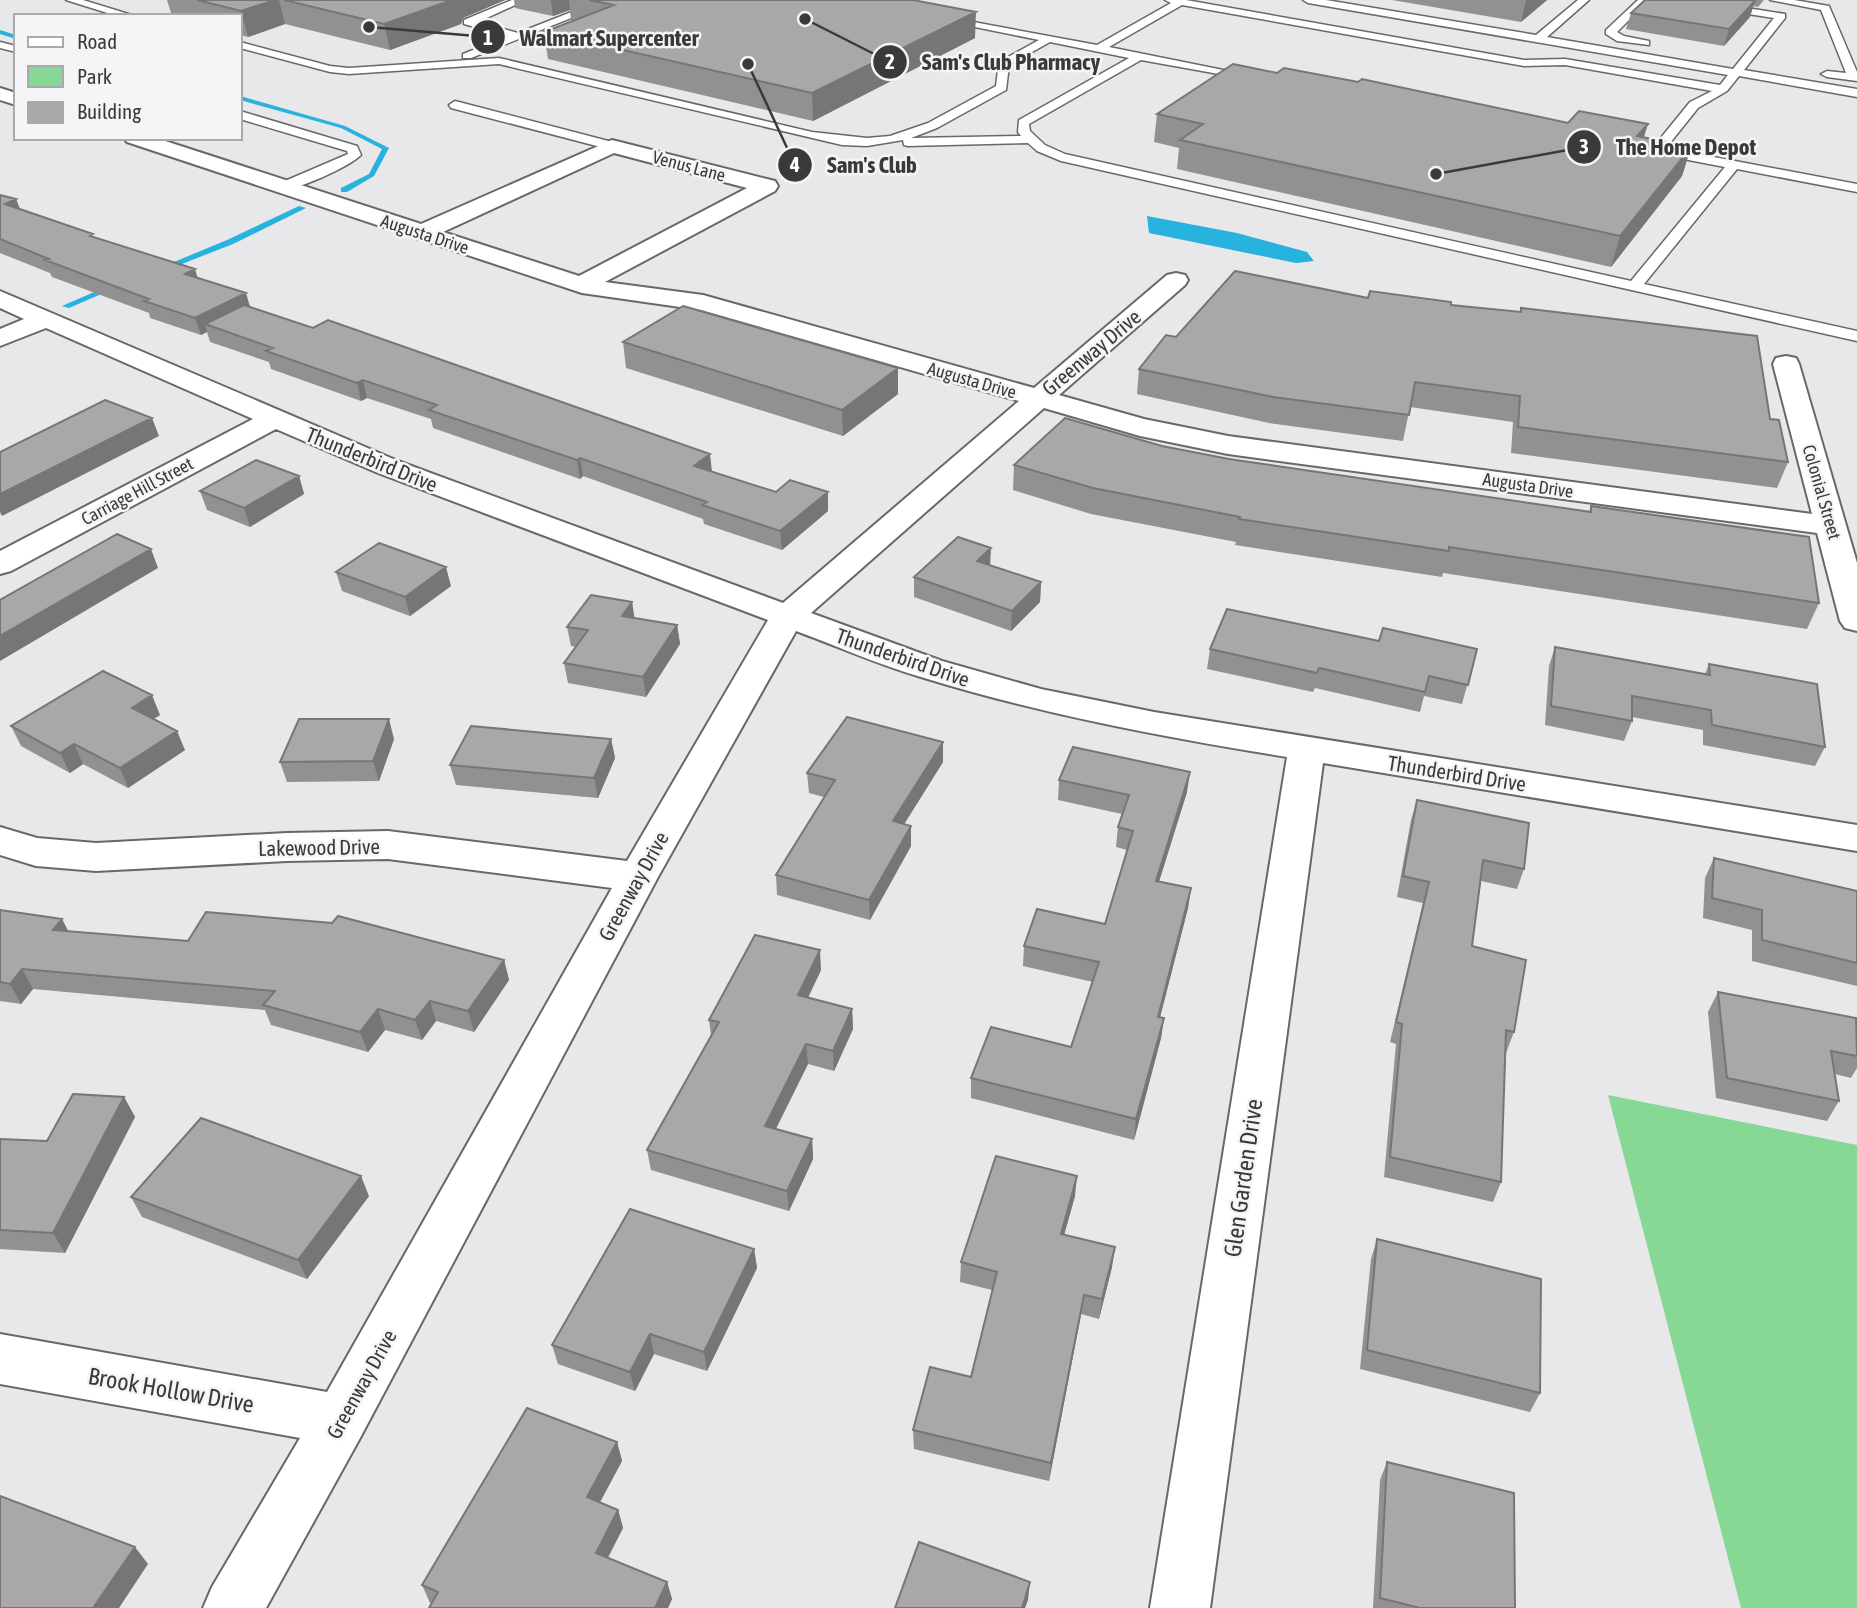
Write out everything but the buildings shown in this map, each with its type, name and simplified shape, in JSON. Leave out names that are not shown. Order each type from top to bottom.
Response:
[{"type":"street","name":"Augusta Drive","points":[[140,140],[581,285],[702,303],[1140,427],[1228,445],[1832,526]]},
{"type":"street","points":[[421,233],[612,146]]},
{"type":"street","name":"Venus Lane","points":[[581,285],[767,186],[612,146]]},
{"type":"street","name":"Greenway Drive","points":[[233,1608],[341,1420],[638,877],[787,616],[1036,398],[1176,280]]},
{"type":"street","name":"Thunderbird Drive","points":[[0,299],[388,467],[930,668],[1037,699],[1154,724],[1857,838]]},
{"type":"street","points":[[0,338],[47,319]]},
{"type":"street","name":"Colonial Street","points":[[1786,364],[1857,621]]},
{"type":"street","name":"Carriage Hill Street","points":[[0,564],[274,419]]},
{"type":"street","name":"Glen Garden Drive","points":[[1180,1608],[1307,748]]},
{"type":"street","name":"Lakewood Drive","points":[[0,841],[36,852],[96,856],[388,845],[638,877]]},
{"type":"street","name":"Brook Hollow Drive","points":[[0,1359],[341,1420]]},
{"type":"lane","points":[[518,36],[468,22],[521,0]]},
{"type":"lane","points":[[444,65],[611,0]]},
{"type":"lane","points":[[1308,0],[1857,93]]},
{"type":"lane","points":[[1538,38],[1584,0]]},
{"type":"lane","points":[[1644,0],[1610,32],[1621,39],[1662,46]]},
{"type":"lane","points":[[1677,0],[1781,16],[1723,89],[1694,105],[1652,149],[1857,188]]},
{"type":"lane","points":[[1775,0],[1825,8],[1854,78],[1812,72]]},
{"type":"lane","points":[[78,1],[123,14]]},
{"type":"lane","points":[[1098,49],[1175,1],[1524,63],[1565,62],[1723,89]]},
{"type":"lane","points":[[933,16],[1261,80]]},
{"type":"lane","points":[[893,141],[924,131],[1002,88],[1003,64],[1048,39]]},
{"type":"lane","points":[[242,46],[330,69],[349,71],[499,61],[836,142],[1031,139]]},
{"type":"lane","points":[[1138,57],[1023,123],[1024,132],[1061,157],[1857,336]]},
{"type":"lane","points":[[1730,58],[1758,63]]},
{"type":"lane","points":[[455,105],[612,146]]},
{"type":"lane","points":[[242,116],[353,149],[355,155],[283,187]]},
{"type":"lane","points":[[1634,286],[1733,165]]},
{"type":"green space","points":[[1608,1095],[1857,1145],[1857,1608],[1741,1608]]},
{"type":"water","points":[[1147,216],[1237,233],[1307,252],[1314,261],[1296,263],[1149,233]]},
{"type":"waterway","points":[[0,32],[14,36]]},
{"type":"waterway","points":[[242,99],[343,127],[386,148],[372,175],[344,190]]},
{"type":"waterway","points":[[161,269],[230,242],[302,208]]},
{"type":"waterway","points":[[66,306],[111,288]]},
{"type":"place","name":"Sam's Club Pharmacy","points":[[805,19]]},
{"type":"place","name":"Walmart Supercenter","points":[[369,27]]},
{"type":"place","name":"Sam's Club","points":[[748,64]]},
{"type":"place","name":"The Home Depot","points":[[1436,174]]}]
